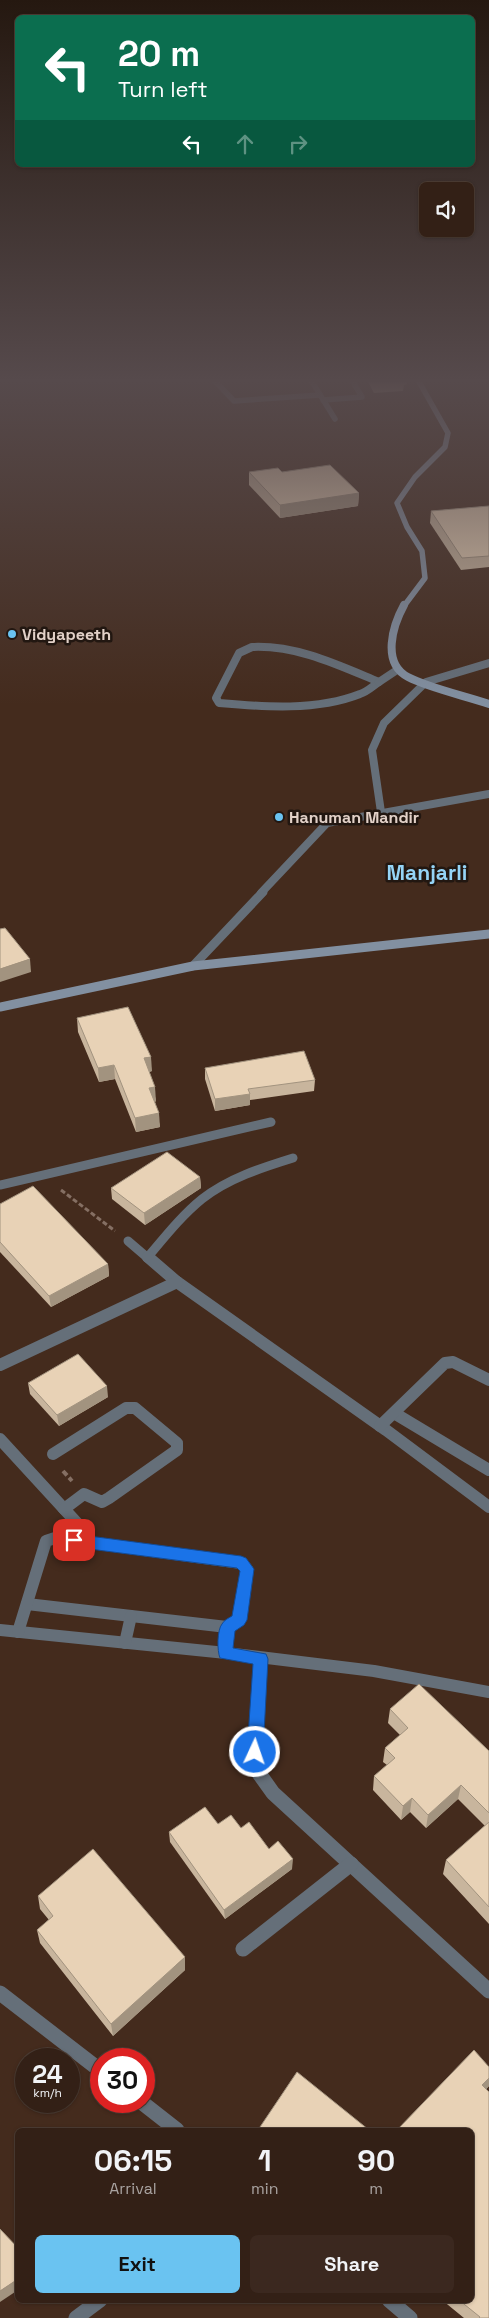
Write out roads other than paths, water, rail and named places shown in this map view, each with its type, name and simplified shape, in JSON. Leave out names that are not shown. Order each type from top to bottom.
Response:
[{"type":"street","points":[[407,488],[397,503],[407,527],[422,552],[425,578],[411,592],[390,641],[392,657],[398,670],[407,677],[489,704]]},
{"type":"street","points":[[380,682],[288,649],[261,646],[245,648],[239,653],[216,698],[219,703],[255,706],[318,704],[361,694],[380,682],[398,670]]},
{"type":"street","points":[[381,812],[372,750],[384,723],[426,682],[489,663]]},
{"type":"street","points":[[193,966],[327,823],[489,794]]},
{"type":"street","points":[[0,1007],[193,966],[489,934]]},
{"type":"street","points":[[0,1184],[271,1122]]},
{"type":"street","points":[[147,1258],[192,1208],[229,1181],[293,1158]]},
{"type":"street","points":[[128,1241],[177,1282],[380,1426],[489,1507]]},
{"type":"street","points":[[0,1365],[177,1282]]},
{"type":"street","points":[[380,1426],[445,1363],[454,1362],[489,1380]]},
{"type":"street","points":[[53,1454],[126,1408],[135,1408],[177,1442],[176,1450],[109,1498],[102,1502],[84,1494],[64,1509]]},
{"type":"street","points":[[394,1413],[489,1470]]},
{"type":"street","points":[[0,1439],[77,1523]]},
{"type":"street","points":[[18,1632],[46,1541],[55,1538],[241,1562],[247,1569],[239,1620],[228,1627],[27,1604]]},
{"type":"street","points":[[125,1643],[131,1616]]},
{"type":"street","points":[[226,1653],[228,1627]]},
{"type":"street","points":[[0,1630],[226,1653],[261,1659],[374,1671],[489,1692]]},
{"type":"street","points":[[261,1659],[255,1752],[258,1772],[273,1793],[489,1992]]},
{"type":"street","points":[[243,1949],[350,1864]]},
{"type":"street","points":[[0,1993],[90,2063]]},
{"type":"street","points":[[155,2113],[174,2128]]},
{"type":"street","points":[[76,2318],[96,2303]]},
{"type":"street","points":[[392,2303],[410,2318]]},
{"type":"place","name":"Vidyapeeth","points":[[12,634]]},
{"type":"place","name":"Hanuman Mandir","points":[[279,817]]},
{"type":"district","name":"Manjarli","points":[[427,872]]}]
